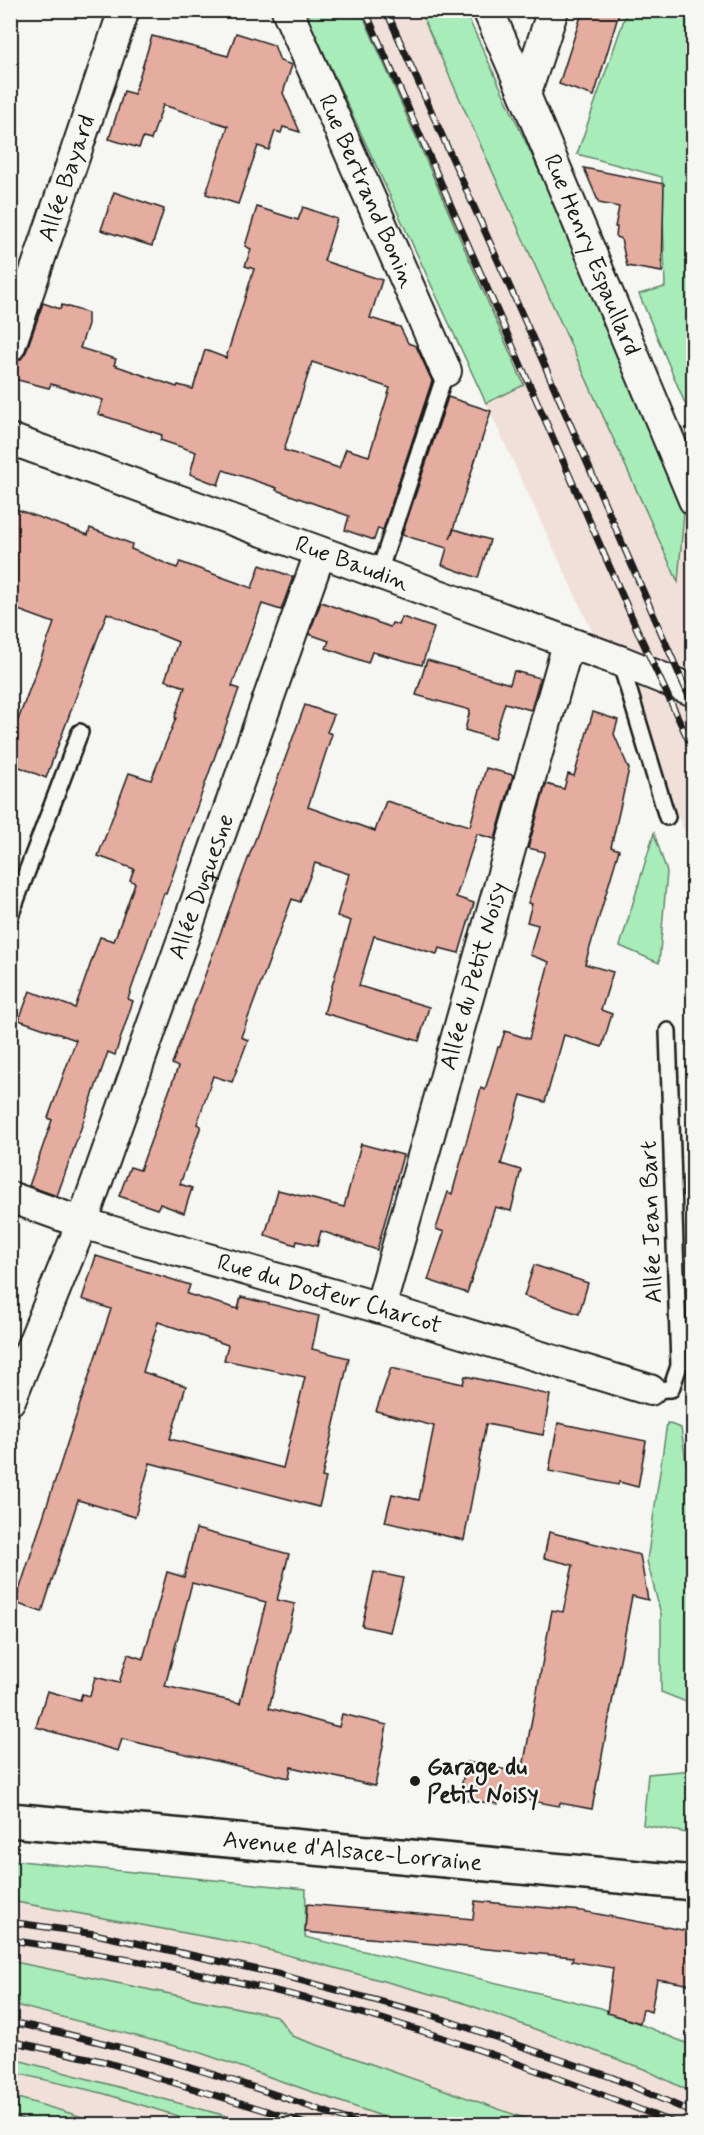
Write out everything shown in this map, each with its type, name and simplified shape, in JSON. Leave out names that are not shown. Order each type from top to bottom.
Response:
[{"type":"street","name":"Allée Bayard","points":[[10,346],[124,10]]},
{"type":"street","name":"Rue Bertrand Bonin","points":[[287,10],[446,371]]},
{"type":"street","name":"Rue Henry Espaullard","points":[[488,10],[693,500]]},
{"type":"street","points":[[525,95],[553,10]]},
{"type":"street","name":"Rue Baudin","points":[[10,439],[378,575],[620,661],[693,691]]},
{"type":"street","name":"Allée Duquesne","points":[[10,1400],[82,1223],[320,553]]},
{"type":"street","name":"Allée du Petit Noisy","points":[[380,1308],[568,644]]},
{"type":"street","name":"Rue du Docteur Charcot","points":[[10,1197],[82,1223],[380,1308],[650,1390]]},
{"type":"street","name":"Avenue d'Alsace-Lorraine","points":[[10,1820],[693,1883]]},
{"type":"lane","points":[[378,575],[446,371]]},
{"type":"lane","points":[[620,661],[667,817]]},
{"type":"lane","points":[[10,916],[80,732]]},
{"type":"lane","name":"Allée Jean Bart","points":[[650,1390],[671,1389],[680,1366],[668,1031]]},
{"type":"shaded area","points":[[304,11],[465,11],[693,505],[693,849]]},
{"type":"shaded area","points":[[10,1860],[306,1889],[305,1937],[601,2008],[693,2046],[693,2124],[41,2124],[11,2116]]},
{"type":"green space","points":[[309,11],[361,11],[524,385],[486,403],[309,21]]},
{"type":"green space","points":[[420,11],[465,11],[686,488],[678,582]]},
{"type":"green space","points":[[627,11],[693,11],[694,268],[687,408],[639,294],[665,287],[662,177],[577,154]]},
{"type":"green space","points":[[654,833],[667,872],[659,963],[620,946]]},
{"type":"green space","points":[[667,1423],[681,1428],[693,1509],[693,1737],[689,1703],[661,1692],[661,1614],[647,1561]]},
{"type":"green space","points":[[693,1770],[693,1834],[643,1825],[648,1774]]},
{"type":"green space","points":[[10,1860],[306,1889],[305,1937],[601,2008],[693,2046],[693,2093],[644,2069],[461,2002],[250,1945],[11,1901]]},
{"type":"green space","points":[[10,1961],[277,2016],[292,2036],[541,2124],[404,2124],[198,2052],[11,2004]]},
{"type":"green space","points":[[10,2058],[255,2124],[204,2124],[102,2093],[11,2072]]},
{"type":"green space","points":[[10,2096],[107,2124],[41,2124],[11,2116]]},
{"type":"building","points":[[583,10],[620,10],[594,96],[559,84]]},
{"type":"building","points":[[236,33],[274,45],[280,61],[292,65],[283,93],[300,132],[283,127],[281,133],[275,131],[269,150],[258,146],[238,204],[206,194],[228,126],[163,105],[151,140],[143,138],[139,148],[109,139],[124,91],[134,94],[152,36],[228,56]]},
{"type":"building","points":[[584,168],[664,184],[662,272],[627,266],[621,239],[616,237],[617,227],[615,227],[619,207],[599,203]]},
{"type":"building","points":[[114,192],[164,209],[152,246],[101,230]]},
{"type":"building","points":[[257,207],[298,220],[303,207],[337,219],[324,261],[382,280],[370,318],[400,327],[408,343],[416,346],[432,381],[383,530],[378,528],[374,540],[345,530],[349,516],[276,490],[277,488],[223,470],[218,485],[190,474],[196,452],[160,440],[162,435],[98,414],[103,400],[51,384],[49,388],[10,378],[10,363],[21,359],[26,352],[43,303],[60,309],[62,305],[88,313],[88,324],[80,348],[116,359],[114,365],[177,387],[178,385],[193,389],[205,350],[226,358],[254,269],[245,266],[251,249],[245,246]],"holes":[[[312,362],[390,388],[369,456],[346,449],[339,468],[284,450]]]},
{"type":"building","points":[[448,397],[491,411],[450,539],[454,529],[490,540],[478,578],[442,565],[447,548],[402,535]]},
{"type":"building","points":[[10,507],[88,535],[90,528],[132,544],[131,549],[177,568],[180,562],[252,588],[260,565],[293,577],[281,610],[262,604],[232,686],[239,689],[166,894],[164,893],[128,999],[133,1001],[115,1055],[108,1052],[57,1196],[29,1186],[52,1120],[48,1118],[76,1040],[19,1020],[30,991],[75,1008],[100,937],[114,941],[135,883],[130,880],[134,869],[98,856],[129,773],[151,780],[176,718],[185,687],[165,680],[178,642],[107,613],[46,778],[10,763],[10,718],[18,720],[54,623],[10,607]]},
{"type":"building","points":[[321,602],[390,627],[392,623],[399,625],[402,617],[434,628],[422,665],[372,652],[368,663],[326,648],[329,641],[309,634]]},
{"type":"building","points":[[427,660],[510,684],[514,671],[540,678],[531,710],[505,703],[494,739],[465,730],[470,710],[416,695]]},
{"type":"building","points":[[305,705],[334,715],[327,732],[332,734],[308,807],[375,831],[386,801],[470,826],[486,768],[513,775],[495,839],[477,834],[456,897],[474,903],[459,953],[439,948],[437,954],[374,936],[359,986],[429,1007],[419,1041],[324,1013],[351,921],[337,916],[349,874],[315,863],[300,902],[292,899],[241,1037],[248,1040],[232,1082],[213,1076],[197,1124],[201,1126],[180,1184],[192,1188],[184,1213],[160,1204],[157,1209],[119,1196],[130,1167],[140,1170],[178,1067],[172,1064]]},
{"type":"building","points":[[593,712],[618,720],[614,734],[629,769],[611,847],[619,850],[585,964],[613,972],[601,1010],[612,1014],[602,1047],[564,1035],[545,1102],[521,1095],[501,1164],[521,1170],[511,1211],[495,1207],[467,1293],[428,1280],[444,1232],[436,1229],[448,1192],[452,1194],[481,1088],[485,1090],[505,1031],[529,1039],[549,962],[530,955],[538,925],[527,922],[532,904],[528,903],[545,852],[528,848],[546,784],[564,789],[568,774],[574,776]]},
{"type":"building","points":[[361,1144],[403,1155],[377,1250],[321,1231],[317,1246],[297,1241],[296,1245],[265,1235],[278,1190],[344,1207]]},
{"type":"building","points":[[96,1256],[190,1285],[187,1294],[238,1309],[241,1297],[319,1316],[312,1349],[349,1358],[322,1477],[326,1478],[319,1507],[150,1463],[135,1517],[78,1500],[42,1612],[15,1603],[111,1309],[82,1299]],"holes":[[[158,1322],[228,1345],[224,1360],[305,1377],[283,1468],[170,1439],[186,1386],[143,1372]]]},
{"type":"building","points":[[534,1265],[588,1283],[579,1314],[524,1296]]},
{"type":"building","points":[[391,1368],[463,1384],[465,1376],[550,1395],[543,1435],[486,1424],[464,1540],[385,1522],[392,1494],[419,1500],[434,1426],[376,1411]]},
{"type":"building","points":[[558,1423],[646,1441],[638,1487],[549,1471]]},
{"type":"building","points":[[196,1529],[289,1554],[277,1600],[295,1604],[269,1708],[339,1727],[342,1714],[387,1725],[375,1786],[291,1767],[289,1778],[122,1739],[118,1751],[36,1727],[47,1691],[80,1700],[82,1694],[90,1696],[95,1677],[119,1683],[128,1654],[143,1659],[167,1572],[184,1577]],"holes":[[[192,1583],[266,1602],[240,1703],[165,1686]]]},
{"type":"building","points":[[549,1532],[640,1555],[648,1600],[632,1596],[592,1809],[560,1803],[559,1806],[500,1795],[498,1804],[459,1799],[466,1762],[522,1773],[552,1610],[563,1612],[573,1565],[544,1558]]},
{"type":"building","points":[[374,1572],[403,1578],[390,1632],[362,1626]]},
{"type":"building","points":[[475,1901],[582,1911],[693,1932],[693,1985],[657,1979],[651,2012],[643,2009],[640,2023],[607,2013],[613,1968],[572,1961],[573,1957],[305,1932],[307,1904],[473,1919]]},
{"type":"railway","points":[[365,10],[640,636],[694,752]]},
{"type":"railway","points":[[386,10],[694,708]]},
{"type":"railway","points":[[10,1922],[95,1934],[277,1974],[431,2015],[611,2077],[694,2113]]},
{"type":"railway","points":[[10,1940],[168,1967],[325,2003],[428,2033],[522,2065],[676,2124]]},
{"type":"railway","points":[[10,2022],[55,2031],[187,2066],[359,2124]]},
{"type":"railway","points":[[10,2041],[102,2061],[306,2124]]},
{"type":"place","name":"Garage du Petit Noisy","points":[[415,1781]]}]
